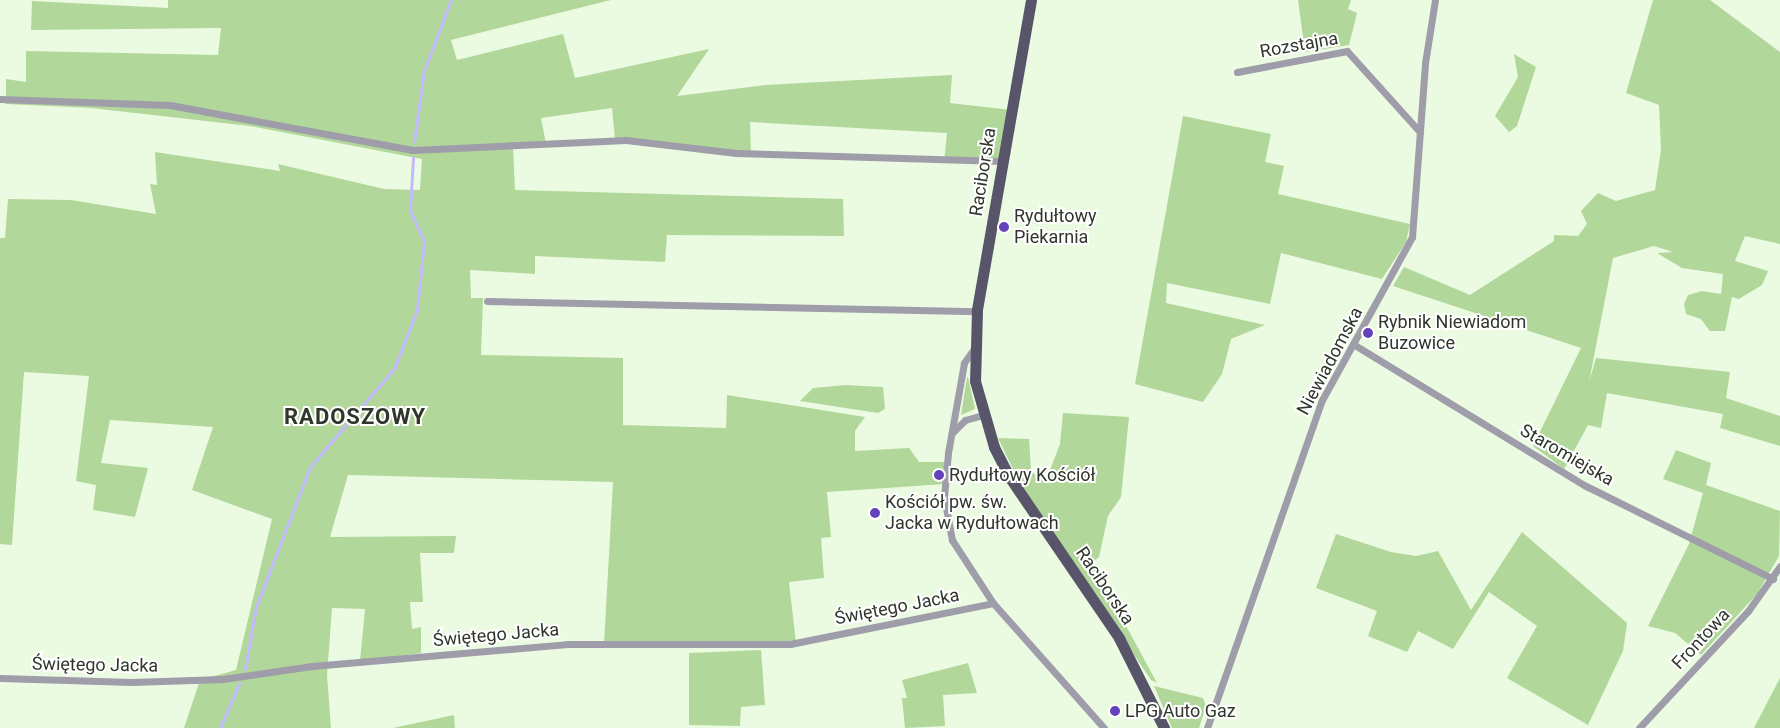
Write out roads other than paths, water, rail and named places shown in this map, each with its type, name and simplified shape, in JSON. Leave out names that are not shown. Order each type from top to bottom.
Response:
[{"type":"main road","name":"Raciborska","points":[[1031,0],[1002,161],[973,350],[983,415],[1010,478],[1119,638],[1164,728]]},
{"type":"street","name":"Niewiadomska","points":[[1207,728],[1322,400],[1412,237],[1420,132],[1435,0]]},
{"type":"street","name":"Rozstajna","points":[[1237,72],[1347,51],[1420,132]]},
{"type":"street","points":[[0,99],[170,105],[413,150],[626,140],[736,153],[1002,161]]},
{"type":"street","points":[[487,301],[978,312]]},
{"type":"street","name":"Staromiejska","points":[[1353,344],[1586,486],[1773,578]]},
{"type":"street","name":"Raciborska","points":[[973,350],[964,363],[952,433],[944,497],[952,540],[993,603],[1104,728]]},
{"type":"street","points":[[952,433],[960,424],[983,415]]},
{"type":"street","name":"Frontowa","points":[[1639,728],[1773,578],[1780,566]]},
{"type":"street","name":"Świętego Jacka","points":[[0,678],[211,679],[567,644],[790,644],[993,603]]},
{"type":"waterway","points":[[414,142],[424,71],[451,0]]},
{"type":"waterway","points":[[245,669],[256,607],[310,467],[394,369],[417,310],[424,242],[410,210],[413,158]]},
{"type":"waterway","points":[[220,728],[239,684]]},
{"type":"place","name":"Rydułtowy Piekarnia","points":[[1004,227]]},
{"type":"place","name":"Rybnik Niewiadom Buzowice","points":[[1368,333]]},
{"type":"place","name":"Rydułtowy Kościół","points":[[939,475]]},
{"type":"place","name":"Kościół pw. św. Jacka w Rydułtowach","points":[[875,513]]},
{"type":"place","name":"LPG Auto Gaz","points":[[1115,711]]},
{"type":"district","name":"RADOSZOWY","points":[[355,417]]}]
